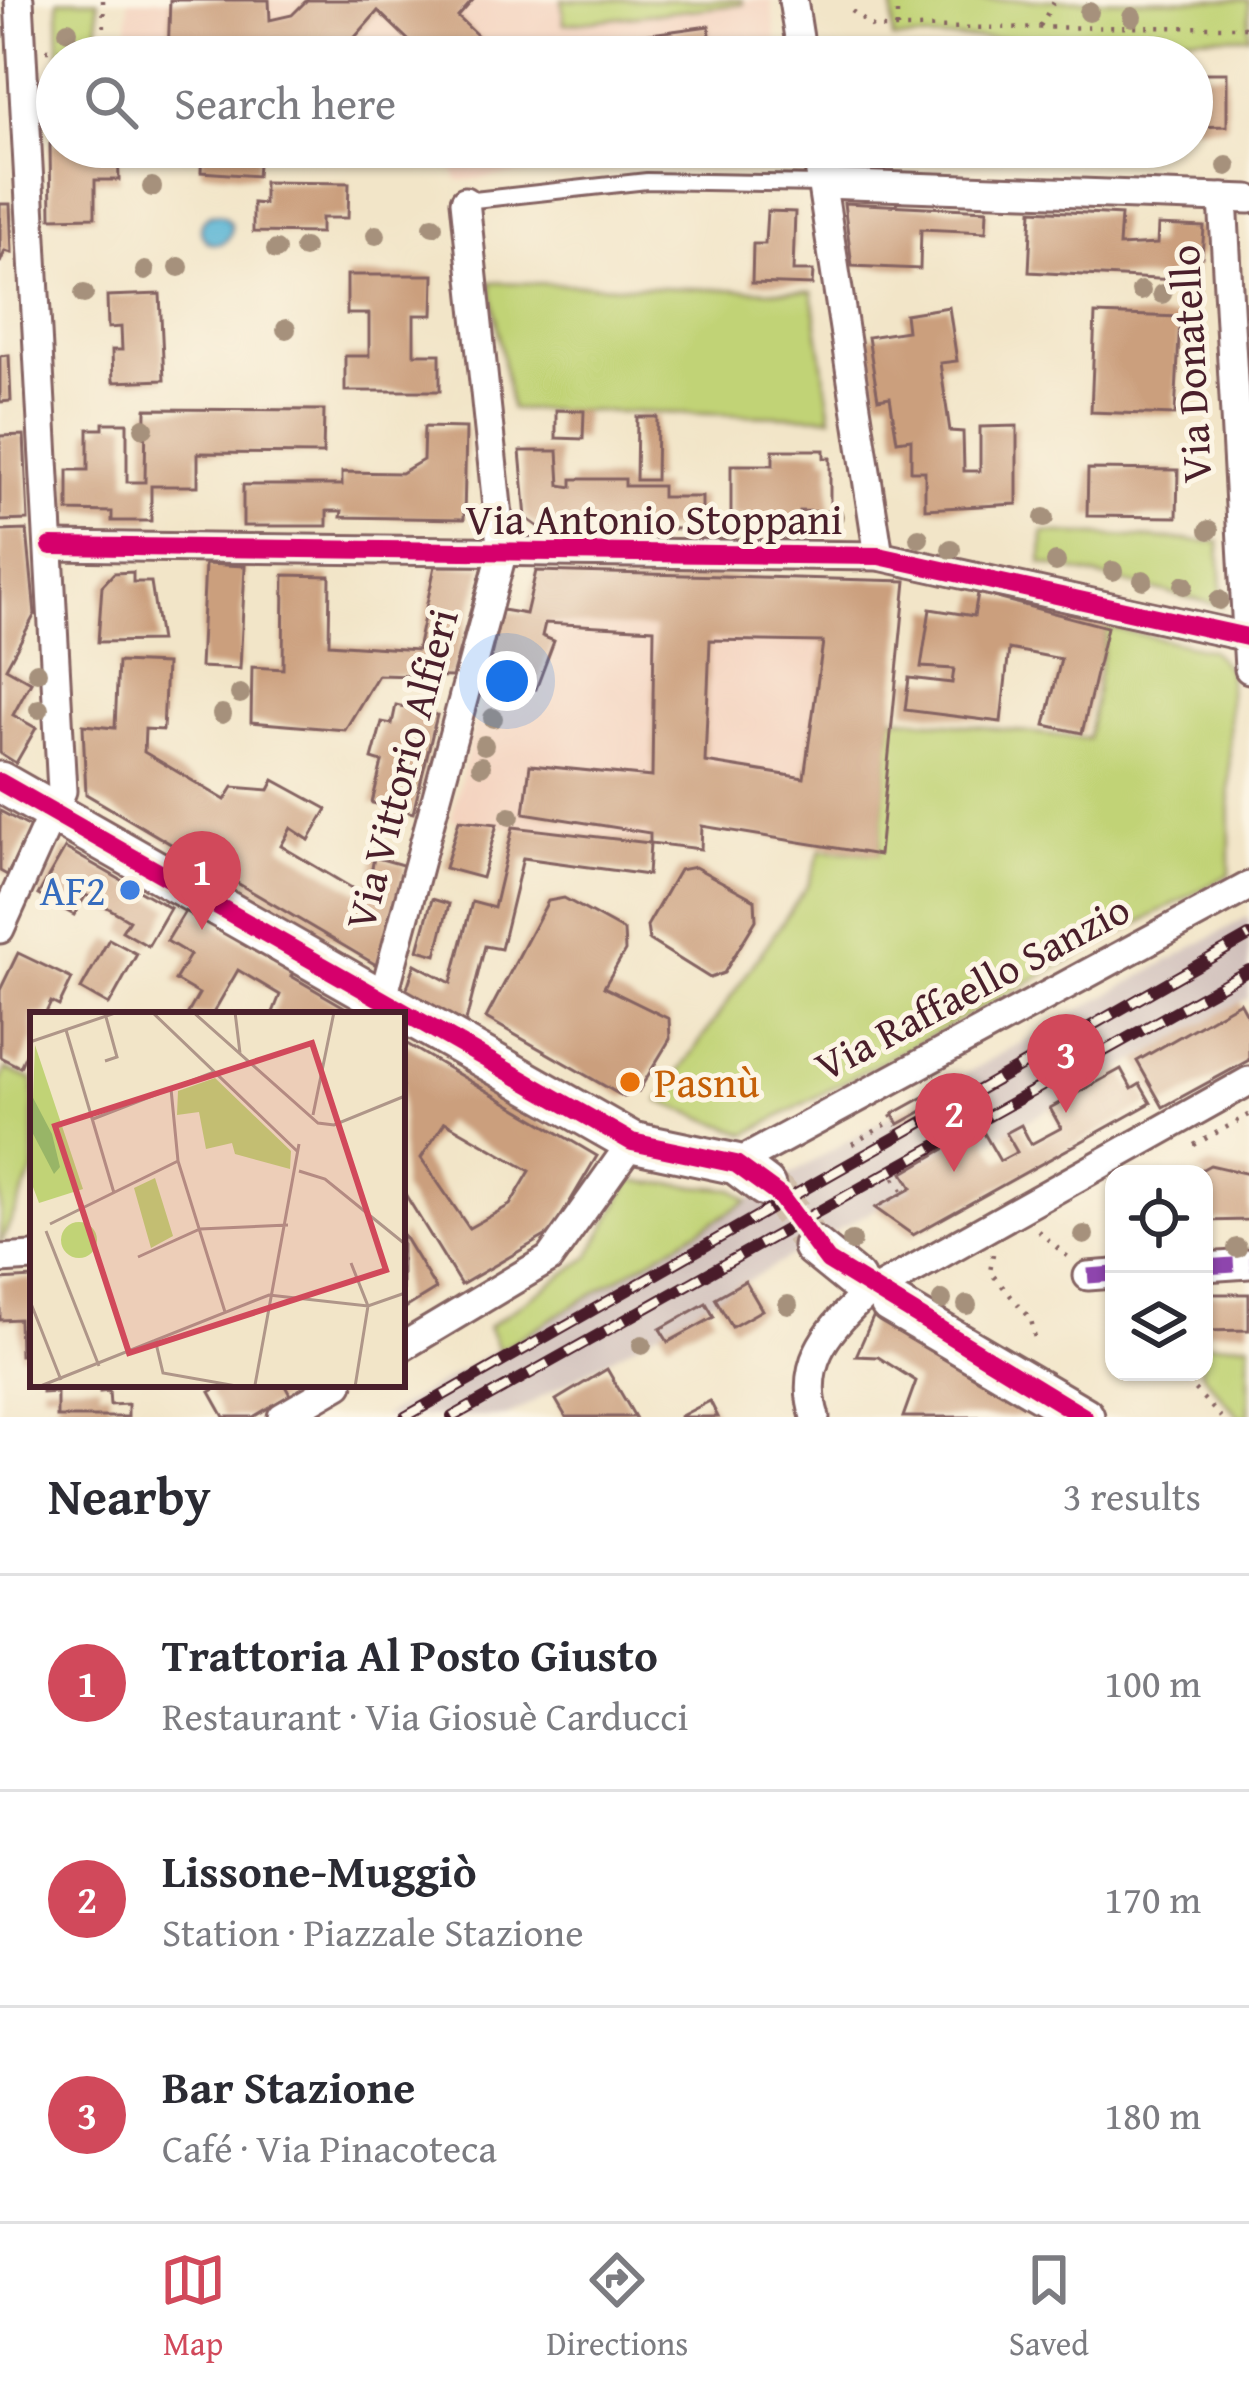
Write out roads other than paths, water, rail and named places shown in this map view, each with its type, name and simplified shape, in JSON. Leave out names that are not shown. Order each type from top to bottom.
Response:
[{"type":"street","points":[[0,929],[62,791],[51,546],[14,150],[22,50],[19,0]]},
{"type":"street","points":[[794,0],[799,36]]},
{"type":"street","points":[[819,168],[879,556]]},
{"type":"street","points":[[822,184],[1236,198]]},
{"type":"street","name":"Via Donatello","points":[[1236,198],[1249,669]]},
{"type":"street","name":"Via Vittorio Alfieri","points":[[382,1001],[502,554],[465,201]]},
{"type":"street","name":"Via Antonio Stoppani","points":[[51,546],[879,556],[1247,637]]},
{"type":"street","points":[[0,782],[402,1012]]},
{"type":"street","name":"Via Raffaello Sanzio","points":[[751,1175],[1249,886]]},
{"type":"street","points":[[405,1014],[632,1142],[751,1175]]},
{"type":"street","points":[[815,1417],[807,1392],[809,1370],[820,1344],[869,1294],[987,1242],[1062,1184],[1249,1081]]},
{"type":"street","points":[[405,1345],[548,1259],[632,1142]]},
{"type":"street","points":[[813,1246],[869,1294],[1084,1417]]},
{"type":"street","points":[[0,1259],[30,1257]]},
{"type":"street","points":[[1213,1267],[1249,1264]]},
{"type":"street","points":[[282,1417],[334,1387]]},
{"type":"lane","points":[[465,201],[647,181],[822,184]]},
{"type":"water","points":[[216,214],[227,218],[231,229],[227,240],[216,244],[205,240],[201,229],[205,218]]},
{"type":"tunnel","points":[[765,1186],[780,1196],[813,1246]]},
{"type":"railway","points":[[405,1417],[1249,936]]},
{"type":"railway","points":[[452,1417],[1249,970]]},
{"type":"place","name":"AF2","points":[[130,890]]},
{"type":"place","name":"Trattoria Al Posto Giusto","points":[[202,930]]},
{"type":"place","name":"Pasnù","points":[[630,1082]]},
{"type":"place","name":"Bar Stazione","points":[[1066,1113]]},
{"type":"place","name":"Lissone-Muggiò","points":[[954,1172]]}]
